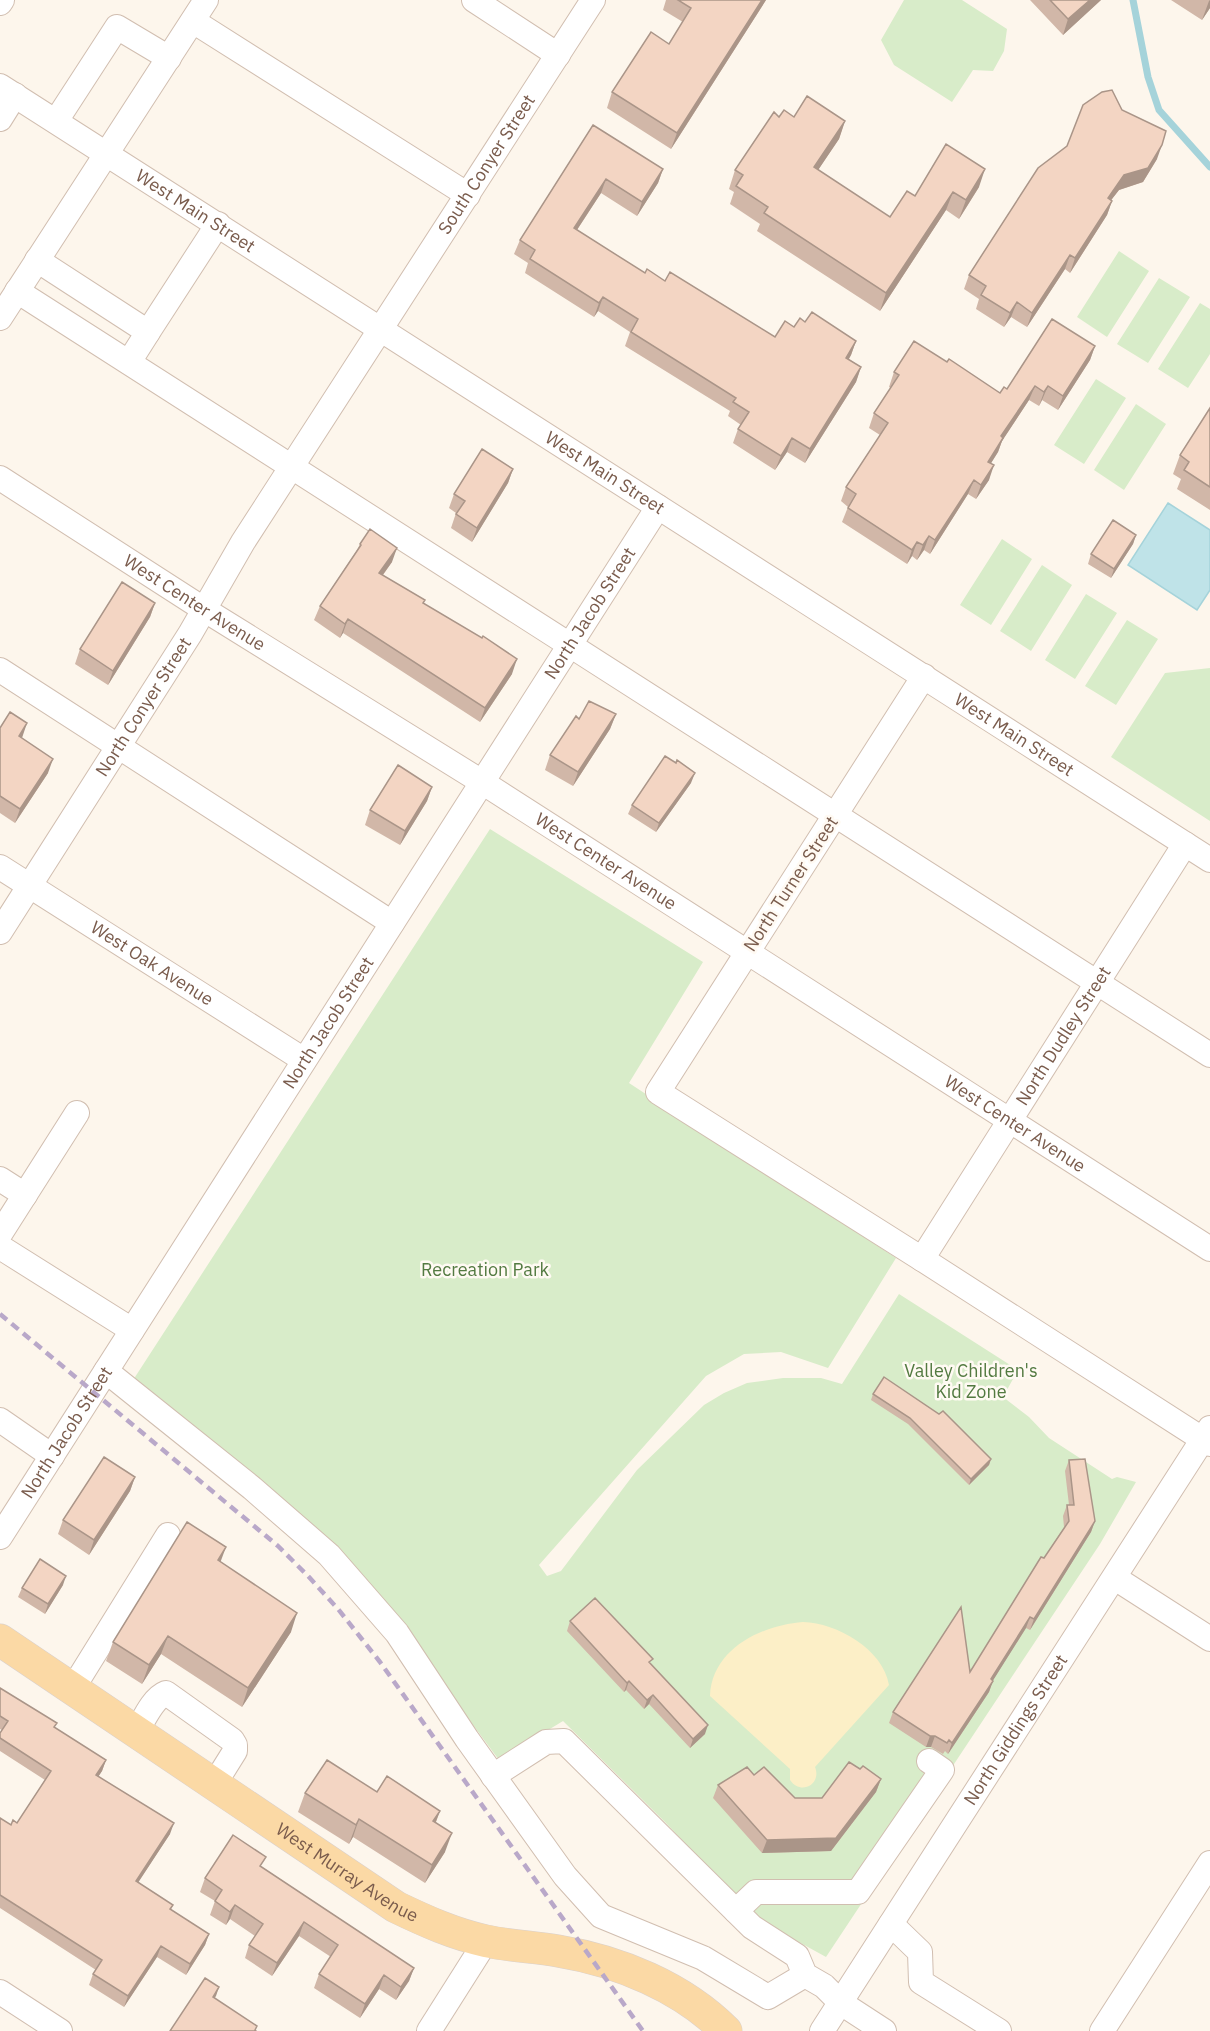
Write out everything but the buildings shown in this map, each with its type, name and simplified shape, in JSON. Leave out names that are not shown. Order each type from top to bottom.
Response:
[{"type":"main road","name":"West Murray Avenue","points":[[0,1640],[396,1907],[453,1932],[486,1941],[561,1952],[640,1974],[670,1989],[726,2031]]},
{"type":"street","points":[[0,318],[206,0]]},
{"type":"street","points":[[474,0],[558,55]]},
{"type":"street","name":"South Conyer Street","points":[[381,330],[593,0]]},
{"type":"street","points":[[193,21],[468,195]]},
{"type":"street","points":[[56,121],[117,27],[169,58]]},
{"type":"street","points":[[0,118],[7,91]]},
{"type":"street","name":"West Main Street","points":[[7,91],[1210,860]]},
{"type":"street","points":[[129,362],[218,224]]},
{"type":"street","points":[[37,260],[148,332]]},
{"type":"street","points":[[17,291],[1210,1055]]},
{"type":"street","name":"North Conyer Street","points":[[0,932],[205,610],[243,542],[381,330]]},
{"type":"street","name":"West Center Avenue","points":[[0,478],[205,610],[482,782],[1210,1249]]},
{"type":"street","name":"North Jacob Street","points":[[0,1538],[658,507]]},
{"type":"street","points":[[0,670],[392,923]]},
{"type":"street","name":"North Turner Street","points":[[922,1258],[658,1092],[924,676]]},
{"type":"street","name":"North Dudley Street","points":[[922,1258],[1185,844]]},
{"type":"street","name":"West Oak Avenue","points":[[0,867],[304,1060]]},
{"type":"street","points":[[0,1233],[77,1113]]},
{"type":"street","points":[[0,1179],[25,1195]]},
{"type":"street","points":[[0,1247],[132,1330]]},
{"type":"street","points":[[922,1258],[1208,1437]]},
{"type":"street","points":[[106,1371],[252,1488],[329,1555],[397,1633],[494,1776],[566,1876],[601,1916],[702,1958],[768,1997],[805,1975]]},
{"type":"street","points":[[0,1420],[52,1456]]},
{"type":"street","name":"North Giddings Street","points":[[822,2031],[1208,1437]]},
{"type":"street","points":[[73,1689],[168,1535]]},
{"type":"street","points":[[1115,1578],[1210,1639]]},
{"type":"street","points":[[137,1731],[156,1701],[166,1693],[232,1740],[235,1745],[236,1751],[215,1784]]},
{"type":"street","points":[[494,1776],[546,1742],[564,1741],[752,1927],[797,1956],[805,1975],[824,1986],[841,2003],[884,2031]]},
{"type":"street","points":[[736,1911],[756,1892],[858,1892],[942,1770],[929,1761]]},
{"type":"street","points":[[1102,2031],[1210,1863]]},
{"type":"street","points":[[891,1924],[920,1952],[921,1982],[999,2031]]},
{"type":"street","points":[[429,2031],[486,1941]]},
{"type":"street","points":[[0,1992],[60,2031]]},
{"type":"green space","points":[[904,0],[962,0],[1007,29],[1004,51],[993,71],[973,70],[952,102],[894,65],[881,40]]},
{"type":"green space","points":[[1119,251],[1149,271],[1107,337],[1077,317]]},
{"type":"green space","points":[[1159,278],[1190,297],[1148,363],[1117,344]]},
{"type":"green space","points":[[1200,303],[1210,309],[1210,354],[1188,388],[1158,369]]},
{"type":"green space","points":[[1096,379],[1126,398],[1084,464],[1054,445]]},
{"type":"green space","points":[[1136,404],[1166,424],[1124,490],[1094,470]]},
{"type":"green space","points":[[1002,539],[1032,559],[991,625],[960,605]]},
{"type":"green space","points":[[1042,565],[1072,585],[1031,651],[1000,631]]},
{"type":"green space","points":[[1086,594],[1117,613],[1075,679],[1045,660]]},
{"type":"green space","points":[[1127,620],[1158,639],[1116,705],[1085,686]]},
{"type":"green space","points":[[1210,668],[1210,821],[1111,757],[1165,673]]},
{"type":"green space","points":[[490,829],[703,962],[629,1083],[896,1258],[828,1368],[781,1352],[744,1354],[706,1376],[539,1565],[547,1576],[561,1571],[637,1470],[704,1405],[747,1383],[783,1378],[821,1378],[842,1384],[899,1294],[1018,1370],[1003,1397],[1029,1417],[1049,1438],[1112,1479],[1117,1477],[1136,1482],[1100,1544],[826,1957],[757,1919],[665,1822],[563,1721],[499,1760],[436,1675],[378,1623],[268,1510],[126,1391]]},
{"type":"sand","points":[[803,1622],[830,1627],[856,1640],[878,1660],[889,1685],[815,1767],[816,1778],[813,1783],[800,1787],[790,1780],[790,1769],[710,1696],[713,1679],[720,1665],[742,1642],[772,1628]]},
{"type":"water","points":[[1168,503],[1210,530],[1210,590],[1197,610],[1128,565]]},
{"type":"waterway","points":[[1133,0],[1148,77],[1159,110],[1210,167]]},
{"type":"railway","points":[[0,1314],[278,1546],[338,1609],[380,1662],[643,2031]]},
{"type":"park label","name":"Recreation Park","points":[[485,1270]]},
{"type":"park label","name":"Valley Children's Kid Zone","points":[[971,1381]]}]
